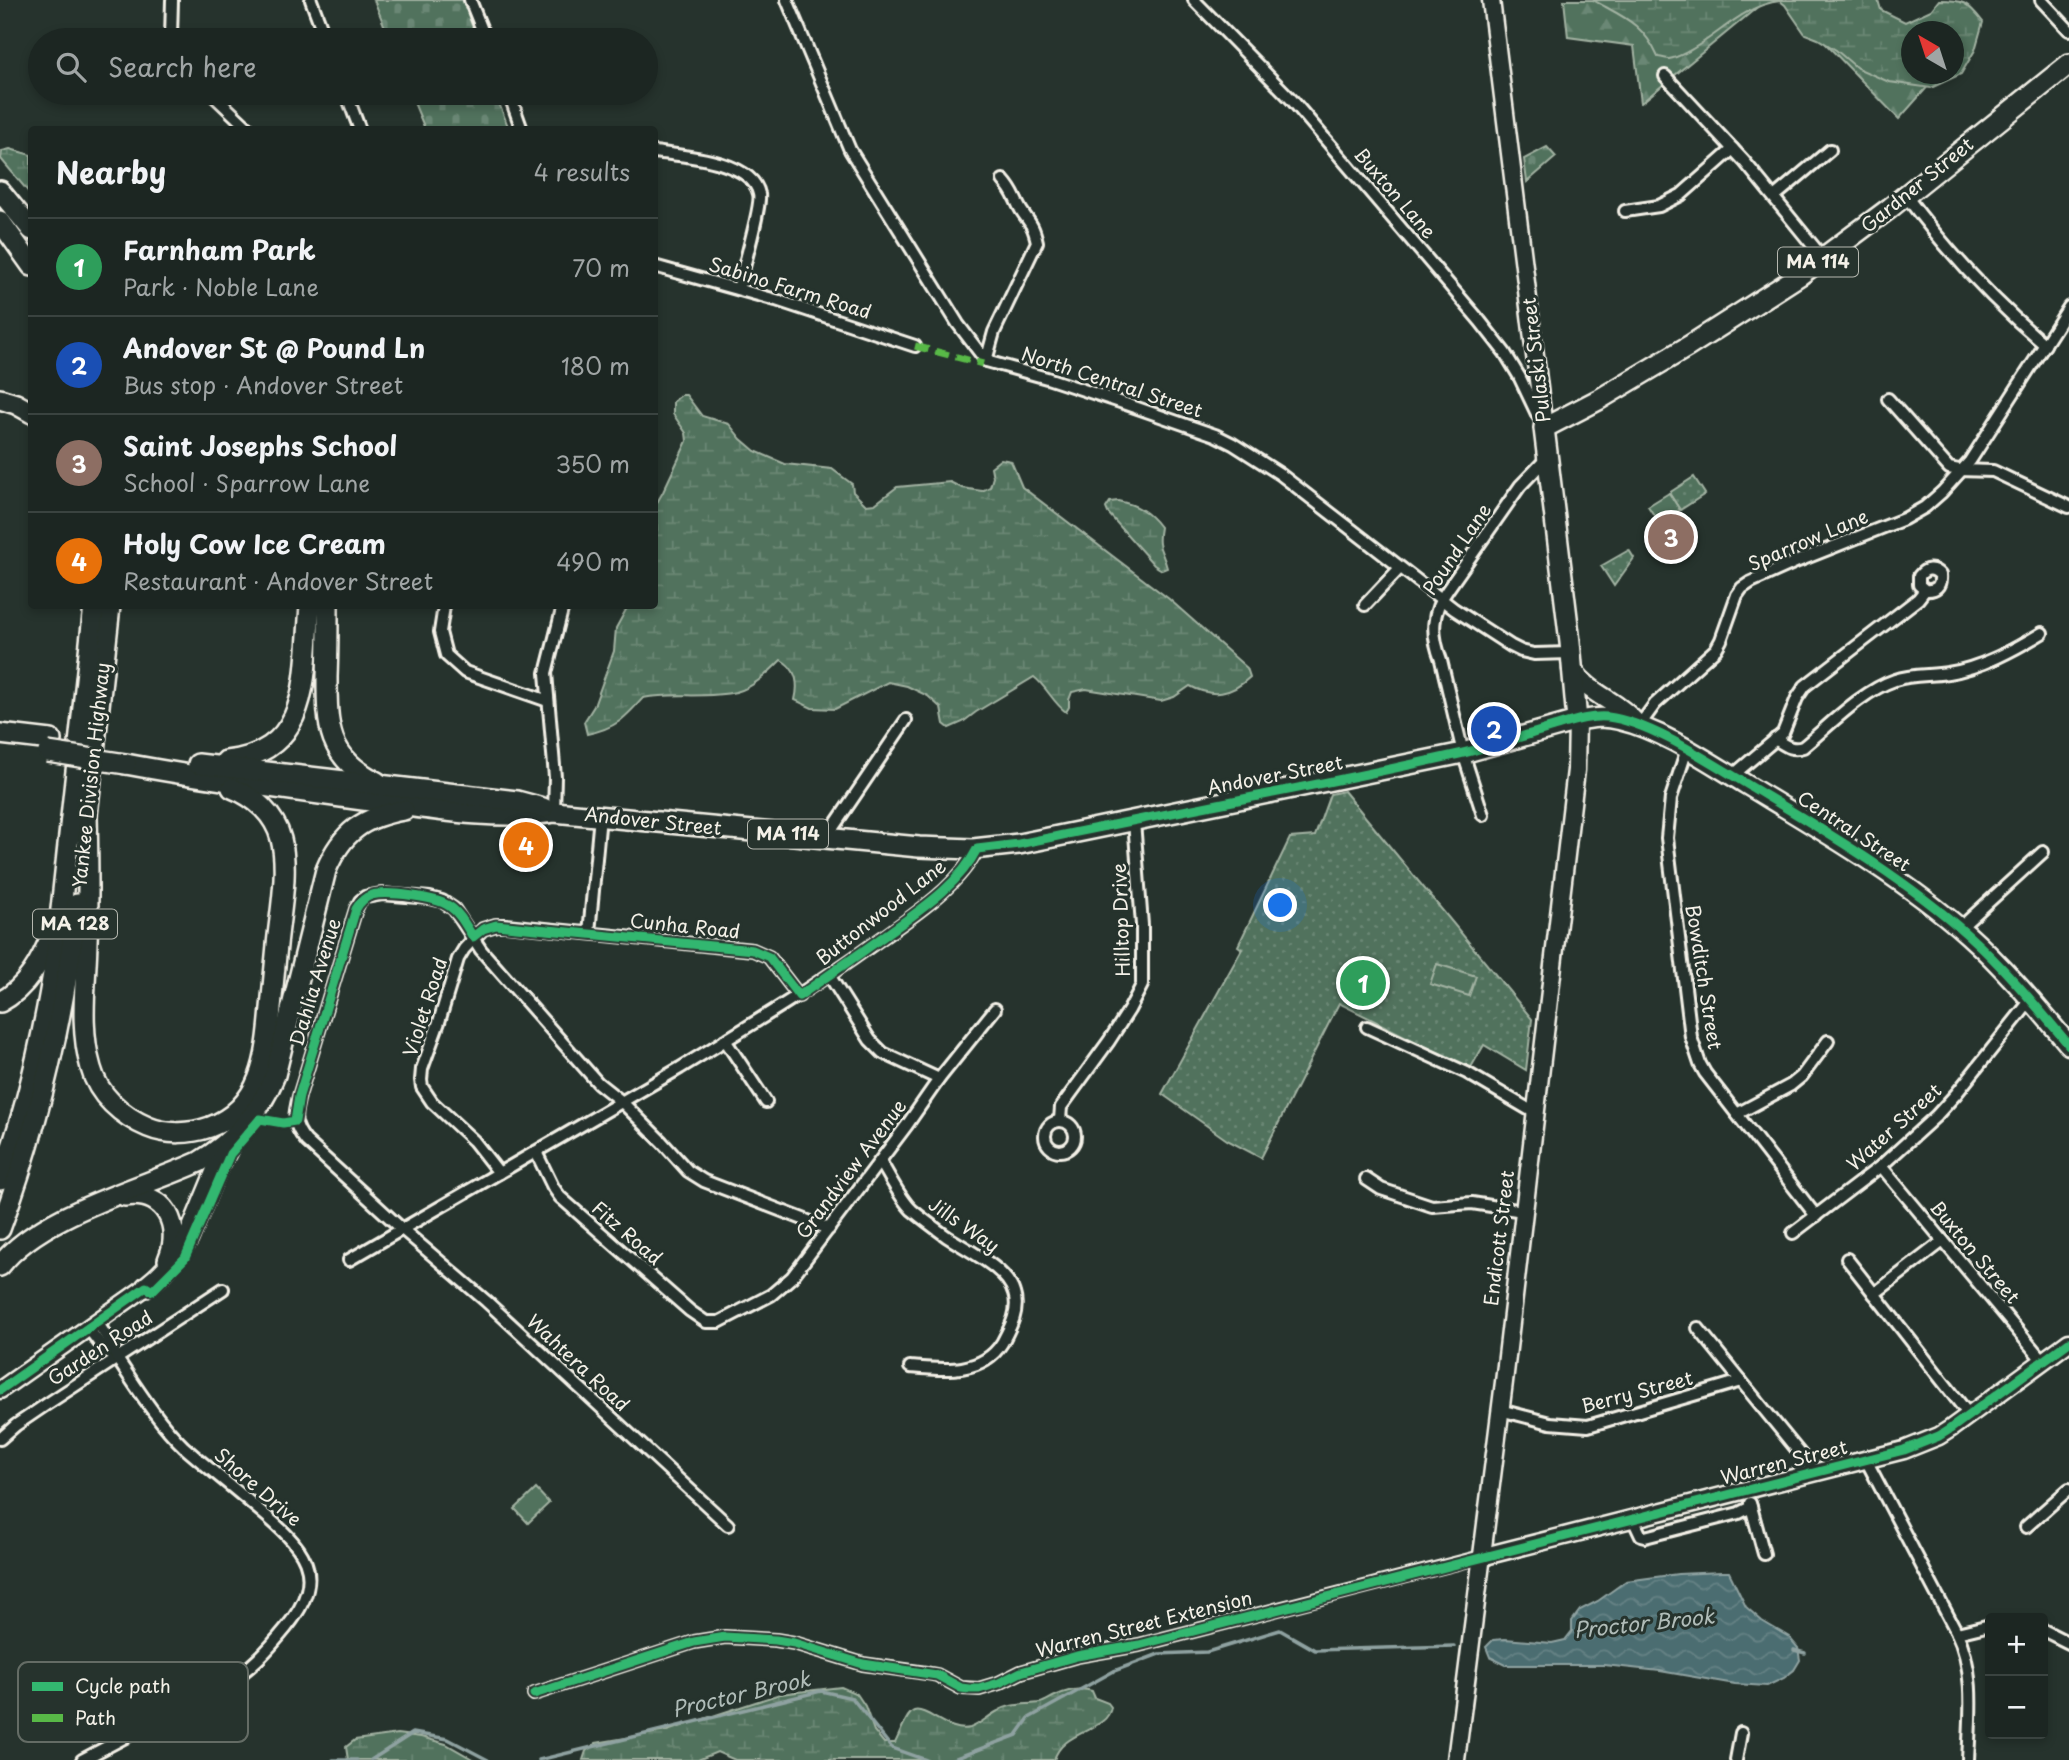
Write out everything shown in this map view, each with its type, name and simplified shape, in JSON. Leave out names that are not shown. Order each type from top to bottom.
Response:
[{"type":"highway","name":"Gardner Street","points":[[1544,428],[1598,400],[1689,346],[1823,258],[1906,196],[2069,64]]},
{"type":"highway","points":[[0,179],[28,208]]},
{"type":"highway","points":[[0,191],[28,225]]},
{"type":"highway","points":[[0,221],[28,260]]},
{"type":"highway","points":[[0,399],[28,411]]},
{"type":"highway","name":"Pulaski Street","points":[[1544,428],[1577,721]]},
{"type":"highway","points":[[81,609],[84,688]]},
{"type":"highway","name":"Yankee Division Highway","points":[[0,1180],[26,1103],[44,1027],[56,955],[84,688],[105,609]]},
{"type":"highway","name":"Yankee Division Highway","points":[[0,1229],[24,1162],[54,1051],[71,957],[106,609]]},
{"type":"highway","points":[[183,769],[251,757],[285,733],[293,720],[302,688],[310,609]]},
{"type":"highway","points":[[328,609],[327,706],[330,731],[336,745],[352,766],[364,775],[394,788]]},
{"type":"highway","name":"Andover Street","points":[[0,734],[49,746],[431,809],[502,815],[554,812],[939,849],[977,849],[1002,848],[1346,779],[1463,753],[1577,721]]},
{"type":"highway","name":"Andover Street","points":[[0,748],[49,746]]},
{"type":"highway","points":[[87,814],[84,1020],[85,1041],[92,1072],[118,1110],[150,1128],[168,1132],[200,1130],[226,1119],[246,1101],[255,1088],[265,1060],[274,986],[284,854],[276,826],[260,804],[225,785],[183,769]]},
{"type":"highway","name":"Andover Street","points":[[183,769],[517,801],[554,812]]},
{"type":"highway","points":[[146,1287],[162,1275],[181,1252],[221,1159],[235,1136],[262,1103],[275,1075],[332,854],[361,824],[391,812],[431,809]]},
{"type":"highway","points":[[0,1002],[14,993],[34,972],[47,947],[58,912],[65,871]]},
{"type":"highway","points":[[0,1266],[12,1252],[43,1229],[199,1162],[235,1136]]},
{"type":"highway","points":[[113,1197],[144,1195],[154,1199],[163,1206],[172,1224],[174,1245],[171,1255],[162,1271],[146,1287]]},
{"type":"main road","points":[[1572,661],[1589,689],[1617,705],[1638,726]]},
{"type":"main road","name":"Central Street","points":[[1577,721],[1609,718],[1638,726],[1687,749],[1879,867],[1926,900],[1993,957],[2069,1045]]},
{"type":"street","points":[[171,28],[172,0]]},
{"type":"street","points":[[311,0],[322,28]]},
{"type":"street","points":[[470,0],[481,28]]},
{"type":"street","points":[[787,0],[850,150],[958,324],[986,360]]},
{"type":"street","name":"Buxton Lane","points":[[1194,0],[1292,100],[1480,321],[1519,376],[1544,428]]},
{"type":"street","name":"Pulaski Street","points":[[1491,0],[1544,428]]},
{"type":"street","points":[[2042,0],[2069,30]]},
{"type":"street","points":[[1665,76],[1733,149],[1823,258]]},
{"type":"street","points":[[224,105],[246,126]]},
{"type":"street","points":[[351,105],[358,126]]},
{"type":"street","points":[[513,105],[521,126]]},
{"type":"street","points":[[1625,211],[1658,206],[1681,195],[1733,149]]},
{"type":"street","points":[[1774,197],[1829,150]]},
{"type":"street","points":[[658,153],[726,164],[751,177],[760,195],[738,289]]},
{"type":"street","points":[[986,360],[994,332],[1037,242],[1034,226],[1021,209],[1013,191],[1003,180]]},
{"type":"street","points":[[1906,196],[1955,258],[2022,326],[2045,345]]},
{"type":"street","name":"Sabino Farm Road","points":[[658,268],[776,300],[915,346]]},
{"type":"street","name":"Sparrow Lane","points":[[1638,726],[1655,704],[1716,649],[1742,588],[1798,561],[1905,519],[1933,501],[1970,461],[2069,307]]},
{"type":"street","name":"North Central Street","points":[[986,360],[1084,390],[1225,439],[1280,474],[1454,609],[1521,651],[1572,661]]},
{"type":"street","points":[[1888,399],[1949,468],[1993,471],[2069,507]]},
{"type":"street","name":"Pound Lane","points":[[1483,815],[1463,753],[1434,638],[1434,618],[1441,598],[1520,486],[1546,459]]},
{"type":"street","points":[[1365,605],[1400,568]]},
{"type":"street","points":[[1732,776],[1787,727],[1797,698],[1805,686],[1919,599],[1925,590]]},
{"type":"street","points":[[444,609],[440,632],[446,655],[465,672],[548,701]]},
{"type":"street","points":[[554,812],[555,777],[545,673],[562,609]]},
{"type":"street","points":[[1775,739],[1788,748],[1803,747],[1887,683],[1907,677],[1962,670],[2008,652],[2042,633]]},
{"type":"street","points":[[826,838],[906,720]]},
{"type":"street","name":"Endicott Street","points":[[1456,1760],[1576,770],[1577,721]]},
{"type":"street","name":"Bowditch Street","points":[[1687,749],[1671,798],[1667,838],[1691,1037],[1700,1064],[1816,1216]]},
{"type":"street","points":[[600,816],[589,933],[496,925],[483,929],[473,937],[500,973],[598,1083],[622,1102],[695,1177],[829,1229]]},
{"type":"street","name":"Hilltop Drive","points":[[1060,1120],[1061,1107],[1122,1020],[1142,985],[1140,898],[1134,821]]},
{"type":"street","name":"Buttonwood Lane","points":[[349,1260],[799,996],[910,917],[943,890],[965,869],[977,849]]},
{"type":"street","points":[[1960,928],[2043,852]]},
{"type":"street","name":"Dahlia Avenue","points":[[402,1229],[301,1135],[295,1121],[299,1096],[360,901],[382,894],[442,901],[454,909],[473,937]]},
{"type":"street","name":"Cunha Road","points":[[589,933],[753,950],[769,957],[799,996]]},
{"type":"street","name":"Violet Road","points":[[473,937],[458,959],[422,1069],[421,1080],[422,1087],[432,1102],[474,1141],[499,1173]]},
{"type":"street","points":[[829,975],[876,1047],[889,1057],[939,1079]]},
{"type":"street","name":"Water Street","points":[[1793,1233],[1881,1166],[1950,1101],[2031,1000]]},
{"type":"street","name":"Grandview Avenue","points":[[713,1322],[779,1290],[800,1268],[939,1079],[995,1009]]},
{"type":"street","points":[[1367,1027],[1466,1073],[1535,1113]]},
{"type":"street","points":[[725,1040],[766,1102]]},
{"type":"street","points":[[1737,1114],[1791,1085],[1802,1076],[1828,1041]]},
{"type":"street","name":"Fitz Road","points":[[536,1152],[560,1197],[690,1311],[706,1322],[713,1322]]},
{"type":"street","name":"Jills Way","points":[[880,1161],[909,1208],[990,1263],[1014,1293],[1015,1317],[996,1353],[987,1360],[976,1365],[944,1371],[910,1367]]},
{"type":"street","name":"Buxton Street","points":[[1881,1166],[2043,1361]]},
{"type":"street","points":[[1366,1180],[1381,1189],[1432,1206],[1472,1203],[1523,1211]]},
{"type":"street","name":"Wahtera Road","points":[[402,1229],[486,1301],[728,1525]]},
{"type":"street","points":[[1874,1294],[1943,1241]]},
{"type":"street","points":[[1847,1259],[1969,1415]]},
{"type":"street","points":[[0,1390],[146,1287]]},
{"type":"street","name":"Garden Road","points":[[0,1439],[16,1425],[116,1357],[223,1289]]},
{"type":"street","name":"Shore Drive","points":[[93,1325],[103,1348],[116,1357],[172,1435],[279,1526],[298,1546],[307,1567],[308,1589],[299,1611],[248,1670]]},
{"type":"street","points":[[1698,1328],[1816,1473]]},
{"type":"street","name":"Warren Street","points":[[1481,1557],[1904,1450],[1939,1436],[2069,1342]]},
{"type":"street","name":"Berry Street","points":[[1500,1410],[1550,1423],[1588,1426],[1741,1381]]},
{"type":"street","points":[[1866,1460],[1957,1633],[1968,1668],[1968,1760]]},
{"type":"street","points":[[1748,1490],[1763,1555]]},
{"type":"street","points":[[2026,1527],[2068,1492]]},
{"type":"street","points":[[1633,1518],[1638,1531],[1645,1537],[1739,1513],[1751,1507]]},
{"type":"street","name":"Warren Street Extension","points":[[534,1694],[694,1642],[724,1637],[794,1643],[863,1664],[937,1675],[961,1688],[979,1689],[1021,1672],[1077,1656],[1139,1645],[1481,1557]]},
{"type":"street","points":[[1957,1633],[1985,1626]]},
{"type":"street","points":[[2048,1632],[2069,1643]]},
{"type":"street","points":[[1736,1760],[1741,1733]]},
{"type":"street","name":"Shore Drive","points":[[82,1760],[116,1742]]},
{"type":"green space","points":[[374,0],[463,0],[473,28],[385,28]]},
{"type":"green space","points":[[1564,0],[1766,0],[1641,103],[1634,46],[1568,37]]},
{"type":"green space","points":[[1593,0],[1878,0],[1881,10],[1903,21],[1901,84],[1889,82],[1857,68],[1836,50],[1805,34],[1780,1],[1743,14],[1689,51],[1669,59],[1658,57],[1646,36],[1623,17]]},
{"type":"green space","points":[[1783,0],[1901,68],[1901,84],[1930,84],[1899,119]]},
{"type":"green space","points":[[1939,0],[1960,2],[1973,10],[1983,22],[1975,50],[1964,69],[1964,21],[1907,21],[1931,10]]},
{"type":"green space","points":[[1903,84],[1940,84],[1931,88]]},
{"type":"green space","points":[[415,105],[500,105],[508,126],[424,126]]},
{"type":"green space","points":[[1547,147],[1556,157],[1527,182],[1524,159]]},
{"type":"green space","points":[[10,149],[28,154],[28,191],[1,159],[2,151]]},
{"type":"green space","points":[[681,395],[686,395],[702,416],[729,424],[755,451],[785,464],[832,469],[852,484],[853,492],[866,505],[875,504],[897,487],[950,482],[962,488],[982,491],[990,487],[993,477],[991,467],[1001,459],[1011,461],[1022,487],[1169,599],[1247,668],[1250,677],[1236,688],[1222,693],[1206,692],[1190,686],[1174,697],[1161,701],[1086,689],[1072,692],[1066,712],[1034,677],[949,728],[944,724],[941,708],[928,696],[907,686],[888,682],[835,709],[812,708],[795,700],[796,677],[781,660],[760,679],[742,690],[713,695],[643,698],[619,722],[587,734],[584,722],[594,706],[614,651],[616,628],[626,609],[658,609],[658,501],[687,441],[686,433],[673,414],[673,402]]},
{"type":"green space","points":[[1694,477],[1705,494],[1680,510],[1669,493]]},
{"type":"green space","points":[[1669,493],[1680,510],[1659,523],[1648,506]]},
{"type":"green space","points":[[1118,501],[1142,510],[1160,527],[1159,545],[1167,568],[1162,570],[1154,565],[1108,513],[1106,508],[1110,502]]},
{"type":"green space","points":[[1629,550],[1634,558],[1614,586],[1601,566]]},
{"type":"green space","points":[[1344,791],[1532,1019],[1526,1070],[1484,1045],[1470,1069],[1339,1003],[1261,1158],[1227,1140],[1162,1094],[1242,949],[1238,946],[1290,838],[1315,836],[1330,794]]},
{"type":"green space","points":[[1437,964],[1476,976],[1469,996],[1430,984]]},
{"type":"green space","points":[[536,1489],[549,1503],[528,1523],[515,1509]]},
{"type":"green space","points":[[841,1687],[857,1694],[865,1706],[874,1731],[884,1743],[895,1743],[906,1720],[914,1711],[962,1729],[974,1726],[1003,1708],[1040,1703],[1073,1690],[1092,1691],[1095,1698],[1111,1707],[1102,1722],[1066,1743],[1054,1760],[735,1760],[717,1752],[698,1760],[583,1760],[586,1751],[596,1743],[667,1731],[780,1694]]},
{"type":"green space","points":[[398,1734],[446,1744],[474,1760],[348,1760],[346,1747],[355,1740]]},
{"type":"water","points":[[1729,1572],[1746,1607],[1762,1621],[1789,1637],[1798,1648],[1800,1660],[1794,1670],[1767,1686],[1735,1684],[1660,1671],[1604,1665],[1506,1665],[1490,1657],[1486,1647],[1493,1640],[1552,1643],[1565,1640],[1572,1631],[1572,1621],[1580,1610],[1626,1581],[1678,1574]]},
{"type":"waterway","name":"Proctor Brook","points":[[951,1760],[1017,1735],[1029,1718],[1114,1671],[1159,1654],[1207,1652],[1280,1630],[1315,1650],[1454,1646]]},
{"type":"waterway","name":"Proctor Brook","points":[[1794,1650],[1805,1653]]},
{"type":"waterway","name":"Proctor Brook","points":[[539,1760],[821,1691],[852,1698],[892,1748],[926,1760]]},
{"type":"waterway","name":"Proctor Brook","points":[[371,1760],[413,1733],[448,1739],[488,1760]]},
{"type":"waterway","name":"Proctor Brook","points":[[333,1760],[357,1760]]},
{"type":"marked path","points":[[915,346],[983,364]]},
{"type":"cycle path","points":[[0,1390],[146,1287],[152,1291],[185,1258],[230,1154],[260,1119],[283,1123],[295,1121],[299,1096],[356,909],[362,900],[372,895],[412,896],[443,903],[456,912],[473,937],[483,929],[496,925],[753,950],[769,957],[799,996],[938,896],[960,874],[977,849],[1019,844],[1349,778],[1471,751],[1579,720],[1608,717],[1641,726],[1694,752],[1887,872],[1943,913],[1983,949],[2069,1045]]},
{"type":"cycle path","points":[[534,1694],[694,1642],[725,1637],[794,1643],[863,1664],[937,1675],[961,1688],[979,1689],[1021,1672],[1077,1656],[1139,1645],[1904,1450],[1950,1429],[2069,1342]]},
{"type":"place","name":"Saint Josephs School","points":[[1671,537]]},
{"type":"place","name":"Andover St @ Pound Ln","points":[[1494,729]]},
{"type":"place","name":"Holy Cow Ice Cream","points":[[526,845]]},
{"type":"place","name":"Farnham Park","points":[[1363,983]]}]
